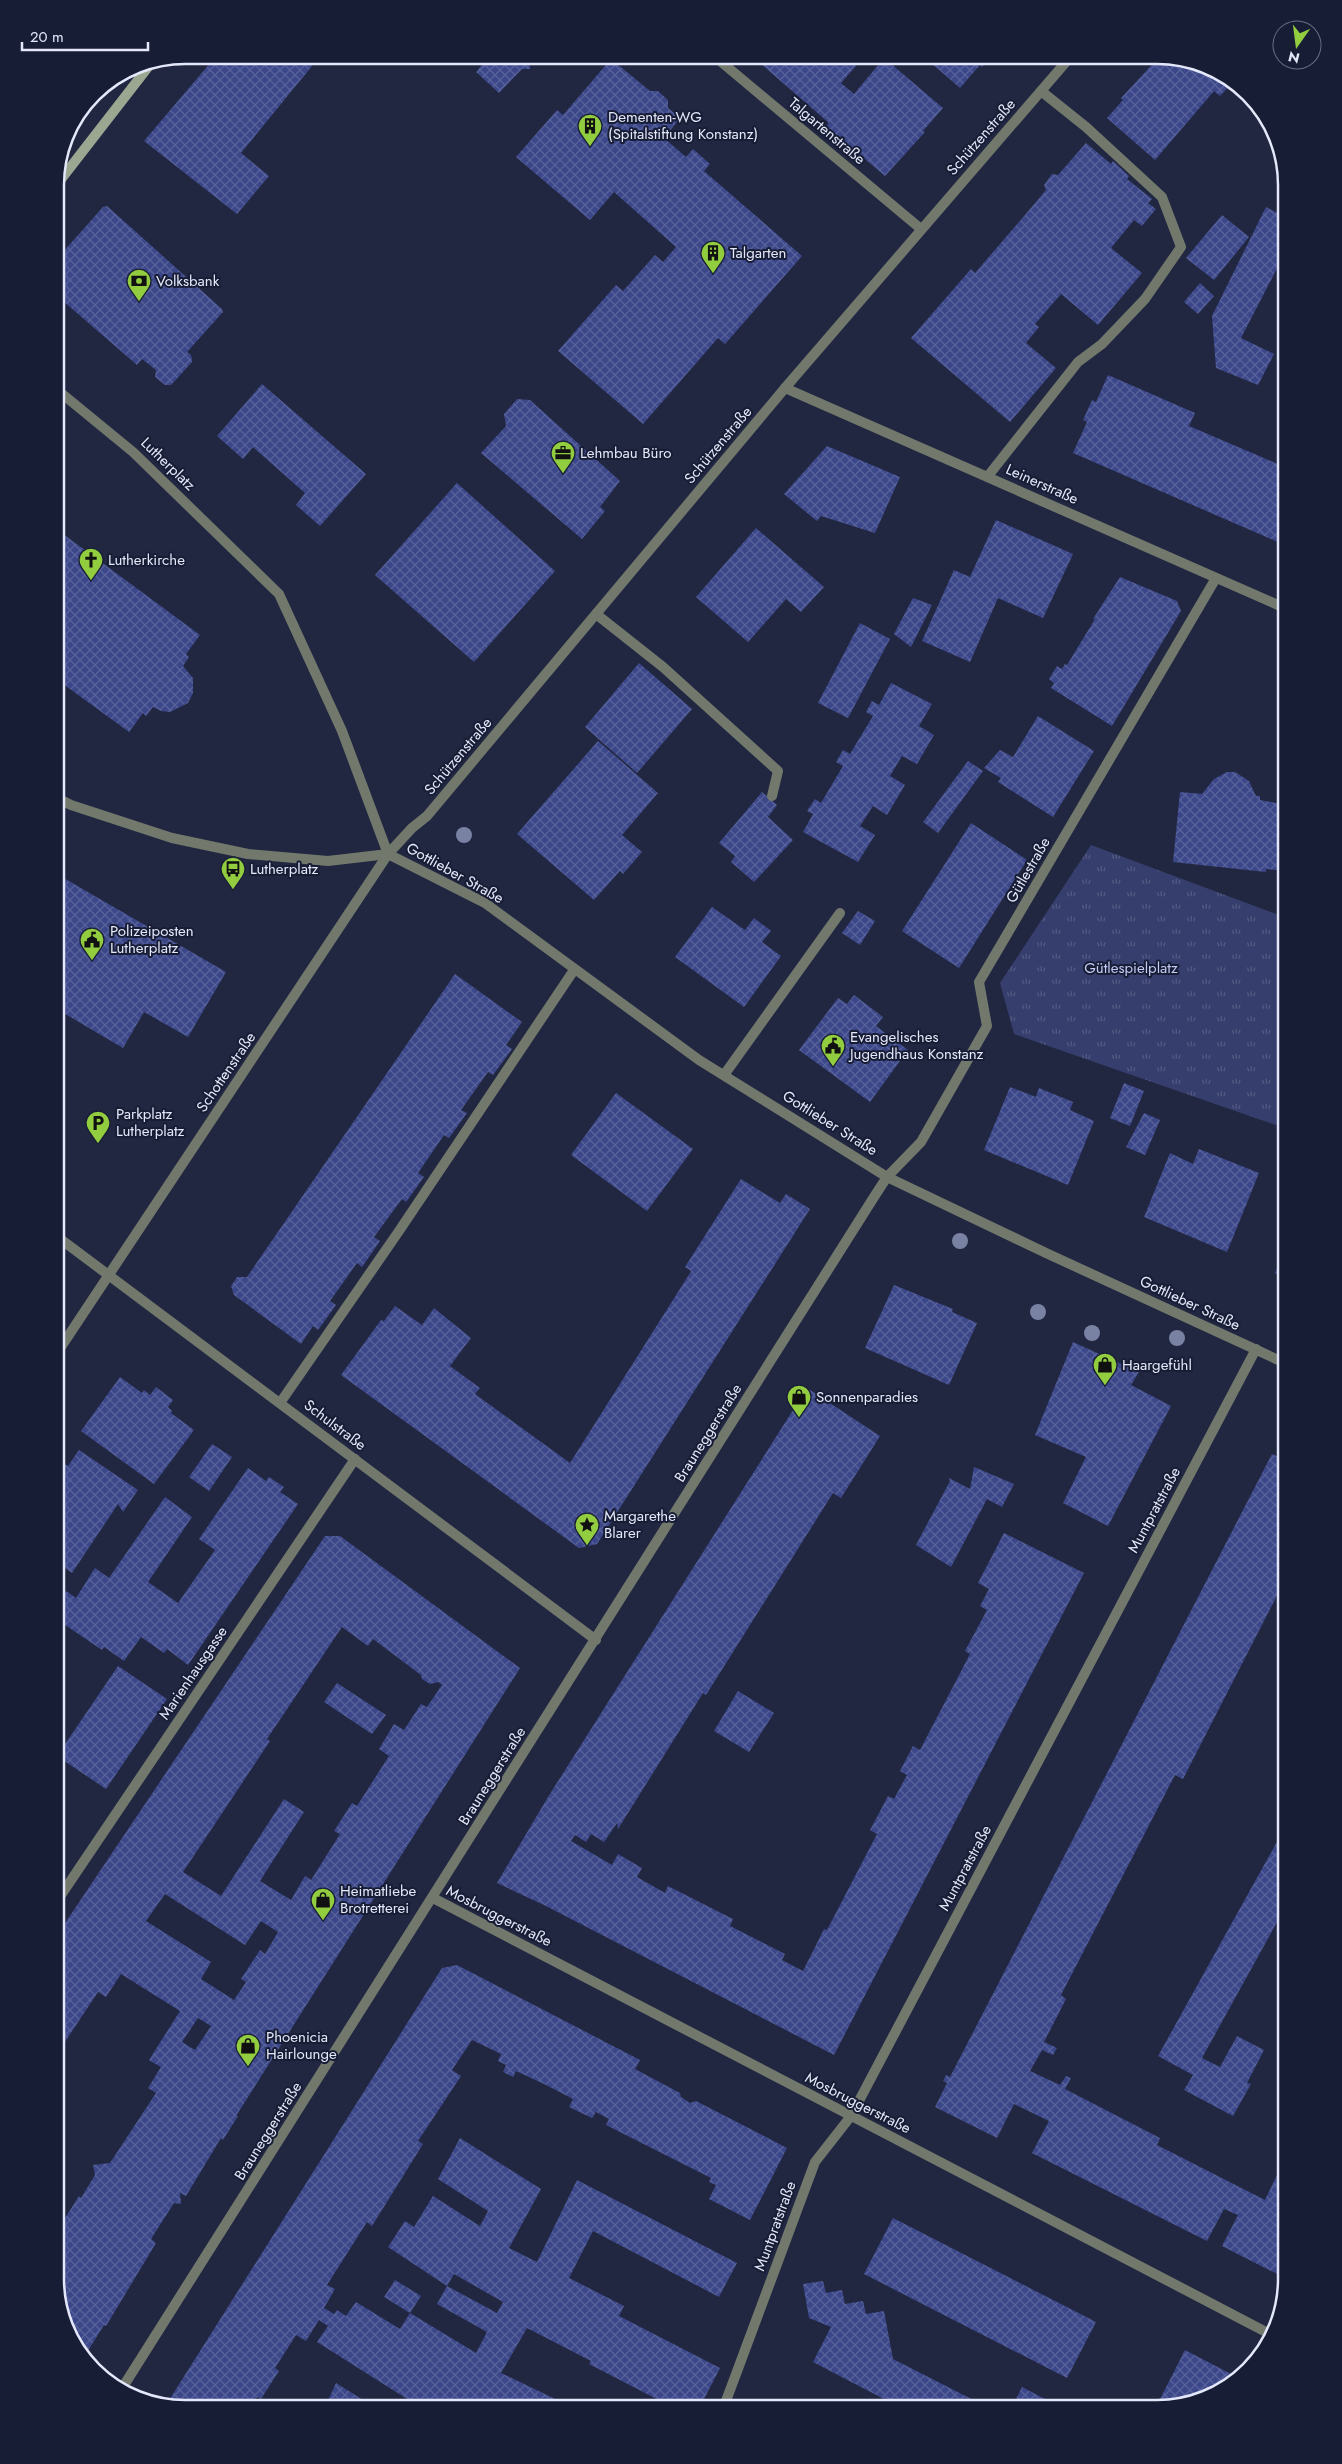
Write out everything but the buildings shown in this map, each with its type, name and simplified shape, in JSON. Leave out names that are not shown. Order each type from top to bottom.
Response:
[{"type":"main road","points":[[64,175],[146,70]]},
{"type":"street","name":"Talgartenstraße","points":[[724,64],[921,229]]},
{"type":"street","name":"Schützenstraße","points":[[388,854],[412,828],[427,816],[785,388],[1064,64]]},
{"type":"street","points":[[988,476],[1078,362],[1102,344],[1145,299],[1181,247],[1162,197],[1093,133],[1041,91]]},
{"type":"street","name":"Leinerstraße","points":[[785,388],[1278,605]]},
{"type":"street","name":"Lutherplatz","points":[[64,395],[134,452],[279,594],[342,731],[388,854]]},
{"type":"street","name":"Gütlestraße","points":[[887,1177],[921,1142],[987,1026],[979,982],[1216,578]]},
{"type":"street","points":[[596,614],[663,667],[778,771],[772,796]]},
{"type":"street","points":[[64,802],[172,838],[248,854],[328,861],[388,854]]},
{"type":"street","name":"Gottlieber Straße","points":[[388,854],[485,903],[574,970],[724,1075],[887,1177],[1278,1360]]},
{"type":"street","name":"Schottenstraße","points":[[64,1342],[388,854]]},
{"type":"street","points":[[724,1075],[840,913]]},
{"type":"street","points":[[280,1403],[400,1231],[574,970]]},
{"type":"street","name":"Brauneggerstraße","points":[[125,2384],[887,1177]]},
{"type":"street","name":"Schulstraße","points":[[64,1242],[596,1640]]},
{"type":"street","name":"Muntpratstraße","points":[[725,2400],[815,2162],[851,2116],[1256,1349]]},
{"type":"street","name":"Marienhausgasse","points":[[64,1891],[355,1460]]},
{"type":"street","name":"Mosbruggerstraße","points":[[433,1898],[1266,2332]]},
{"type":"green space","name":"Gütlespielplatz","points":[[1091,845],[1278,915],[1278,1126],[1014,1034],[1000,983]]},
{"type":"place","name":"Dementen-WG (Spitalstiftung Konstanz)","points":[[590,147]]},
{"type":"place","name":"Talgarten","points":[[713,274]]},
{"type":"place","name":"Volksbank","points":[[139,302]]},
{"type":"place","name":"Lehmbau Büro","points":[[563,474]]},
{"type":"place","name":"Lutherkirche","points":[[91,581]]},
{"type":"place","name":"Lutherplatz","points":[[233,890]]},
{"type":"place","name":"Polizeiposten Lutherplatz","points":[[92,961]]},
{"type":"place","name":"Evangelisches Jugendhaus Konstanz","points":[[833,1067]]},
{"type":"place","name":"Parkplatz Lutherplatz","points":[[98,1144]]},
{"type":"place","name":"Haargefühl","points":[[1105,1386]]},
{"type":"place","name":"Sonnenparadies","points":[[799,1418]]},
{"type":"place","name":"Margarethe Blarer","points":[[587,1546]]},
{"type":"place","name":"Heimatliebe Brotretterei","points":[[323,1921]]},
{"type":"place","name":"Phoenicia Hairlounge","points":[[248,2067]]}]
